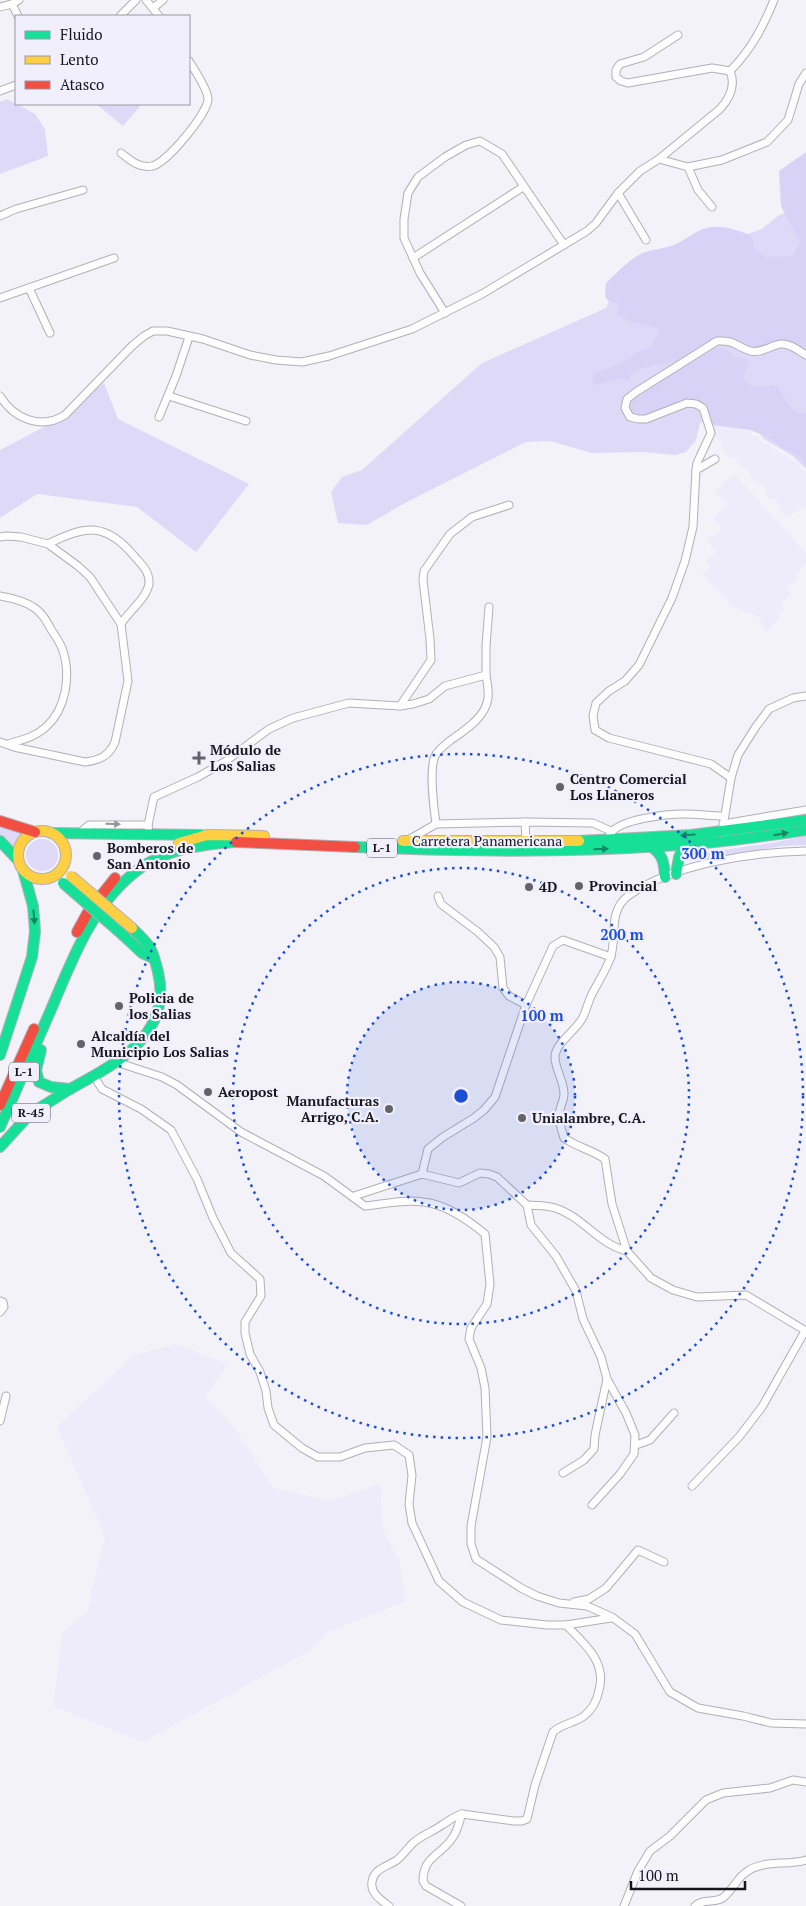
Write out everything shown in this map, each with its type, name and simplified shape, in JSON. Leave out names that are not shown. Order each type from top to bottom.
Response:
[{"type":"main road","name":"Carretera Panamericana","points":[[0,1105],[74,939],[88,912],[104,890],[128,867],[145,856],[207,835],[408,841],[526,841],[723,824],[806,820]]},
{"type":"main road","points":[[0,821],[35,832],[148,829],[207,835]]},
{"type":"main road","name":"Carretera Panamericana","points":[[0,1127],[79,944],[93,919],[118,885],[147,863],[185,848],[235,842],[440,850],[600,849],[721,842],[806,830]]},
{"type":"main road","points":[[18,860],[23,840],[35,832]]},
{"type":"main road","points":[[49,878],[57,874],[63,866],[70,844],[81,832]]},
{"type":"main road","points":[[51,833],[64,845],[66,854]]},
{"type":"main road","points":[[0,841],[18,860],[23,870],[33,906],[35,931],[32,957],[0,1055]]},
{"type":"main road","points":[[676,874],[679,857],[685,844]]},
{"type":"main road","points":[[650,846],[660,852],[664,858],[665,877]]},
{"type":"main road","name":"R-45","points":[[63,866],[67,879],[142,954],[152,958]]},
{"type":"main road","name":"R-45","points":[[0,1147],[30,1114],[116,1062],[145,1038],[153,1027],[162,1002],[162,989],[150,945],[132,928],[67,879],[40,879],[30,876],[23,870]]},
{"type":"main road","name":"L-1","points":[[48,1016],[44,1040],[36,1062],[36,1074],[39,1081],[50,1088],[70,1089]]},
{"type":"street","points":[[0,7],[19,0]]},
{"type":"street","points":[[121,15],[136,0]]},
{"type":"street","points":[[146,0],[158,15]]},
{"type":"street","points":[[153,8],[163,0]]},
{"type":"street","points":[[730,71],[743,58],[757,37],[774,0]]},
{"type":"street","points":[[12,4],[18,15]]},
{"type":"street","points":[[678,35],[644,57],[620,64],[616,70],[616,76],[621,81],[628,83],[712,68],[730,71]]},
{"type":"street","points":[[121,154],[144,167],[159,165],[184,138],[204,110],[208,99],[190,63]]},
{"type":"street","points":[[0,396],[5,405],[21,418],[37,423],[57,420],[65,415],[144,336],[153,331],[167,330],[203,339],[250,355],[302,362],[329,356],[412,329],[445,313],[587,231],[596,223],[618,193],[640,171],[659,159],[720,109],[727,101],[733,78],[730,71]]},
{"type":"street","points":[[659,159],[688,167],[722,160],[767,142],[788,120],[799,84],[806,73]]},
{"type":"street","points":[[0,91],[15,86]]},
{"type":"street","points":[[445,313],[413,258],[404,238],[404,219],[408,193],[418,177],[445,157],[466,145],[480,141],[502,154],[564,246]]},
{"type":"street","points":[[688,167],[698,190],[712,207]]},
{"type":"street","points":[[413,258],[524,187]]},
{"type":"street","points":[[0,216],[16,209],[83,190]]},
{"type":"street","points":[[618,193],[646,240]]},
{"type":"street","points":[[0,298],[114,258]]},
{"type":"street","points":[[29,288],[50,333]]},
{"type":"street","points":[[159,417],[189,337]]},
{"type":"street","points":[[732,778],[711,764],[609,738],[596,730],[593,716],[596,703],[609,691],[626,681],[639,665],[672,598],[685,561],[693,527],[697,463],[711,433],[703,408],[696,404],[687,403],[646,418],[638,419],[630,417],[625,408],[627,399],[636,392],[717,341],[728,340],[751,351],[781,344],[806,355]]},
{"type":"street","points":[[168,396],[246,421]]},
{"type":"street","points":[[696,470],[715,459]]},
{"type":"street","points":[[400,706],[431,660],[423,580],[424,571],[450,534],[464,522],[472,517],[509,505]]},
{"type":"street","points":[[48,544],[69,533],[93,530],[113,536],[125,544],[148,572],[149,579],[145,594],[121,624]]},
{"type":"street","points":[[0,537],[21,537],[48,544],[90,577],[121,624],[128,680],[112,750],[105,757],[86,762],[0,742]]},
{"type":"street","points":[[0,596],[34,607],[44,617],[62,649],[66,663],[66,684],[63,698],[54,718],[29,738],[8,744]]},
{"type":"street","points":[[436,824],[433,808],[433,763],[435,754],[467,729],[483,712],[488,698],[486,646],[489,608]]},
{"type":"street","points":[[148,829],[154,797],[205,773],[226,761],[269,729],[293,718],[349,703],[400,706],[414,704],[429,699],[445,686],[486,675]]},
{"type":"street","points":[[723,824],[738,755],[755,728],[769,709],[793,698],[806,696]]},
{"type":"street","points":[[408,841],[436,824],[593,823],[610,835],[632,822],[654,817],[684,814],[723,824],[806,810]]},
{"type":"street","points":[[525,822],[526,841]]},
{"type":"street","points":[[692,1486],[739,1438],[762,1407],[806,1331],[746,1295],[697,1297],[673,1290],[651,1278],[627,1251],[612,1204],[605,1159],[593,1151],[579,1147],[564,1138],[559,1115],[564,1096],[563,1084],[555,1056],[558,1048],[582,1018],[610,957],[613,927],[618,906],[628,896],[665,877],[697,866],[745,856],[806,851]]},
{"type":"street","points":[[438,896],[440,904],[478,932],[494,947],[500,957],[503,988],[509,996],[526,1005]]},
{"type":"street","points":[[422,1174],[428,1149],[443,1137],[474,1118],[495,1097],[526,1005],[553,946],[563,940],[610,957]]},
{"type":"street","points":[[116,1062],[177,1085],[241,1132],[324,1176],[354,1196],[365,1206],[404,1201],[425,1202],[446,1209],[470,1222],[485,1234],[490,1284],[487,1304],[472,1328],[469,1339],[485,1388],[487,1436],[471,1526],[471,1544],[476,1559],[521,1588],[559,1603],[587,1606],[612,1617],[634,1634],[648,1653],[659,1676],[670,1692],[698,1708],[771,1723],[806,1724]]},
{"type":"street","points":[[94,1076],[102,1089],[141,1109],[171,1130],[197,1179],[213,1218],[231,1253],[260,1279],[261,1296],[245,1322],[245,1333],[250,1354],[264,1382],[268,1408],[274,1425],[302,1448],[318,1457],[340,1456],[365,1448],[394,1445],[409,1455],[412,1475],[409,1504],[412,1523],[438,1581],[463,1602],[501,1620],[547,1625],[566,1625],[612,1617]]},
{"type":"street","points":[[354,1196],[422,1174],[458,1183],[480,1173],[489,1174],[497,1178],[527,1205],[557,1208],[613,1248],[627,1251]]},
{"type":"street","points":[[527,1205],[531,1225],[556,1256],[576,1291],[583,1319],[602,1357],[607,1379],[626,1413],[635,1435],[636,1445],[634,1454],[620,1474],[592,1506]]},
{"type":"street","points":[[0,1301],[3,1302],[4,1307],[0,1312]]},
{"type":"street","points":[[563,1473],[584,1460],[594,1450],[595,1435],[607,1379]]},
{"type":"street","points":[[0,1421],[6,1396]]},
{"type":"street","points":[[636,1445],[650,1440],[674,1413]]},
{"type":"street","points":[[559,1603],[589,1599],[611,1583],[638,1550],[664,1562]]},
{"type":"street","points":[[389,1906],[372,1889],[372,1883],[376,1874],[384,1866],[396,1861],[412,1844],[426,1833],[462,1814],[522,1822],[527,1819],[535,1785],[553,1732],[557,1728],[584,1716],[596,1703],[602,1680],[599,1663],[589,1649],[566,1625]]},
{"type":"street","points":[[624,1906],[638,1871],[650,1851],[670,1836],[706,1800],[722,1793],[770,1788],[793,1780],[806,1782]]},
{"type":"street","points":[[460,1906],[426,1886],[422,1881],[425,1866],[429,1860],[445,1848],[454,1835],[462,1814]]},
{"type":"street","points":[[695,1906],[698,1903],[718,1900],[724,1897],[739,1878],[754,1867],[806,1860]]},
{"type":"shaded area","points":[[7,99],[15,105],[35,114],[45,129],[48,156],[0,174],[0,102]]},
{"type":"shaded area","points":[[97,105],[141,105],[123,126]]},
{"type":"shaded area","points":[[806,152],[806,355],[789,346],[760,350],[717,341],[701,347],[678,361],[641,368],[630,374],[630,381],[620,378],[597,385],[592,382],[594,374],[632,357],[635,353],[650,348],[660,330],[622,317],[617,313],[619,303],[608,301],[605,296],[606,283],[634,258],[645,252],[674,245],[708,227],[723,227],[750,235],[756,249],[765,257],[793,256],[800,242],[781,206],[779,171]]},
{"type":"shaded area","points":[[806,202],[806,469],[793,456],[764,439],[757,430],[714,419],[700,423],[696,440],[686,452],[675,455],[643,452],[592,453],[550,441],[526,442],[405,503],[367,525],[338,523],[331,492],[342,477],[362,470],[482,363],[606,308],[619,279],[762,229],[778,216]]},
{"type":"shaded area","points":[[717,347],[727,349],[734,357],[749,361],[743,378],[752,387],[778,386],[787,403],[796,413],[806,413],[806,467],[800,456],[784,449],[766,436],[750,430],[712,425],[703,408],[687,403],[646,419],[630,417],[627,399],[636,392]]},
{"type":"shaded area","points":[[104,383],[118,419],[249,484],[196,552],[137,507],[37,494],[0,518],[0,450],[44,427]]},
{"type":"shaded area","points":[[712,425],[750,430],[753,436],[757,436],[764,444],[769,443],[773,450],[778,450],[783,455],[788,455],[792,461],[797,461],[803,471],[806,471],[806,507],[784,517],[775,498],[769,499],[763,483],[755,483],[746,467],[741,469],[735,457],[730,460],[712,429]]},
{"type":"shaded area","points":[[734,474],[806,553],[806,563],[795,576],[798,579],[787,588],[792,594],[781,604],[785,609],[778,615],[779,619],[766,632],[758,617],[731,605],[702,574],[712,566],[706,560],[717,551],[707,541],[723,528],[712,518],[727,504],[715,492]]},
{"type":"shaded area","points":[[0,826],[27,832],[16,843],[14,850],[0,838]]},
{"type":"shaded area","points":[[806,836],[806,845],[782,846],[690,861],[690,855]]},
{"type":"shaded area","points":[[42,839],[54,843],[58,855],[54,867],[42,871],[30,867],[26,855],[30,843]]},
{"type":"shaded area","points":[[176,1344],[227,1364],[205,1398],[237,1431],[273,1488],[330,1501],[380,1484],[383,1531],[400,1561],[405,1601],[328,1632],[311,1650],[143,1742],[53,1706],[63,1632],[87,1612],[105,1537],[57,1427],[134,1355]]},
{"type":"traffic: fast","points":[[579,841],[691,835],[806,820]]},
{"type":"traffic: fast","points":[[355,847],[586,850],[699,844],[806,830]]},
{"type":"traffic: fast","points":[[51,833],[201,835]]},
{"type":"traffic: fast","points":[[0,841],[18,860]]},
{"type":"traffic: fast","points":[[0,1127],[75,953],[108,899],[139,869],[161,857],[198,846],[236,842]]},
{"type":"traffic: fast","points":[[676,874],[679,857],[685,844]]},
{"type":"traffic: fast","points":[[650,846],[658,852],[662,859],[665,877]]},
{"type":"traffic: fast","points":[[0,1055],[32,957],[35,931],[33,906],[23,870]]},
{"type":"traffic: fast","points":[[63,883],[124,936]]},
{"type":"traffic: fast","points":[[70,1089],[122,1058],[137,1045],[149,1030],[157,1013],[160,994],[158,972],[154,957],[147,943],[132,928]]},
{"type":"traffic: fast","points":[[124,936],[142,953],[153,958]]},
{"type":"traffic: fast","points":[[41,1050],[36,1070],[39,1082],[51,1087],[70,1089]]},
{"type":"traffic: fast","points":[[0,1147],[30,1114],[70,1089]]},
{"type":"traffic: slow","points":[[42,831],[51,833],[59,838],[64,846],[66,855],[64,864],[59,872],[51,877],[42,879],[33,877],[25,872],[20,864],[18,855],[20,846],[25,838],[33,833],[42,831]]},
{"type":"traffic: slow","points":[[179,843],[207,835],[264,836]]},
{"type":"traffic: slow","points":[[403,841],[579,841]]},
{"type":"traffic: slow","points":[[71,876],[132,928]]},
{"type":"traffic: jam","points":[[0,821],[35,832]]},
{"type":"traffic: jam","points":[[236,842],[355,847]]},
{"type":"traffic: jam","points":[[77,932],[88,912],[115,878]]},
{"type":"traffic: jam","points":[[0,1105],[34,1029]]},
{"type":"place","name":"Módulo de Los Salias","points":[[199,758]]},
{"type":"place","name":"Centro Comercial Los Llaneros","points":[[560,787]]},
{"type":"place","name":"Bomberos de San Antonio","points":[[97,856]]},
{"type":"place","name":"Provincial","points":[[579,886]]},
{"type":"place","name":"4D","points":[[529,887]]},
{"type":"place","name":"Policia de los Salias","points":[[119,1006]]},
{"type":"place","name":"Alcaldía del Municipio Los Salias","points":[[81,1044]]},
{"type":"place","name":"Aeropost","points":[[208,1092]]},
{"type":"place","name":"Manufacturas Arrigo, C.A.","points":[[389,1109]]},
{"type":"place","name":"Unialambre, C.A.","points":[[522,1118]]}]
